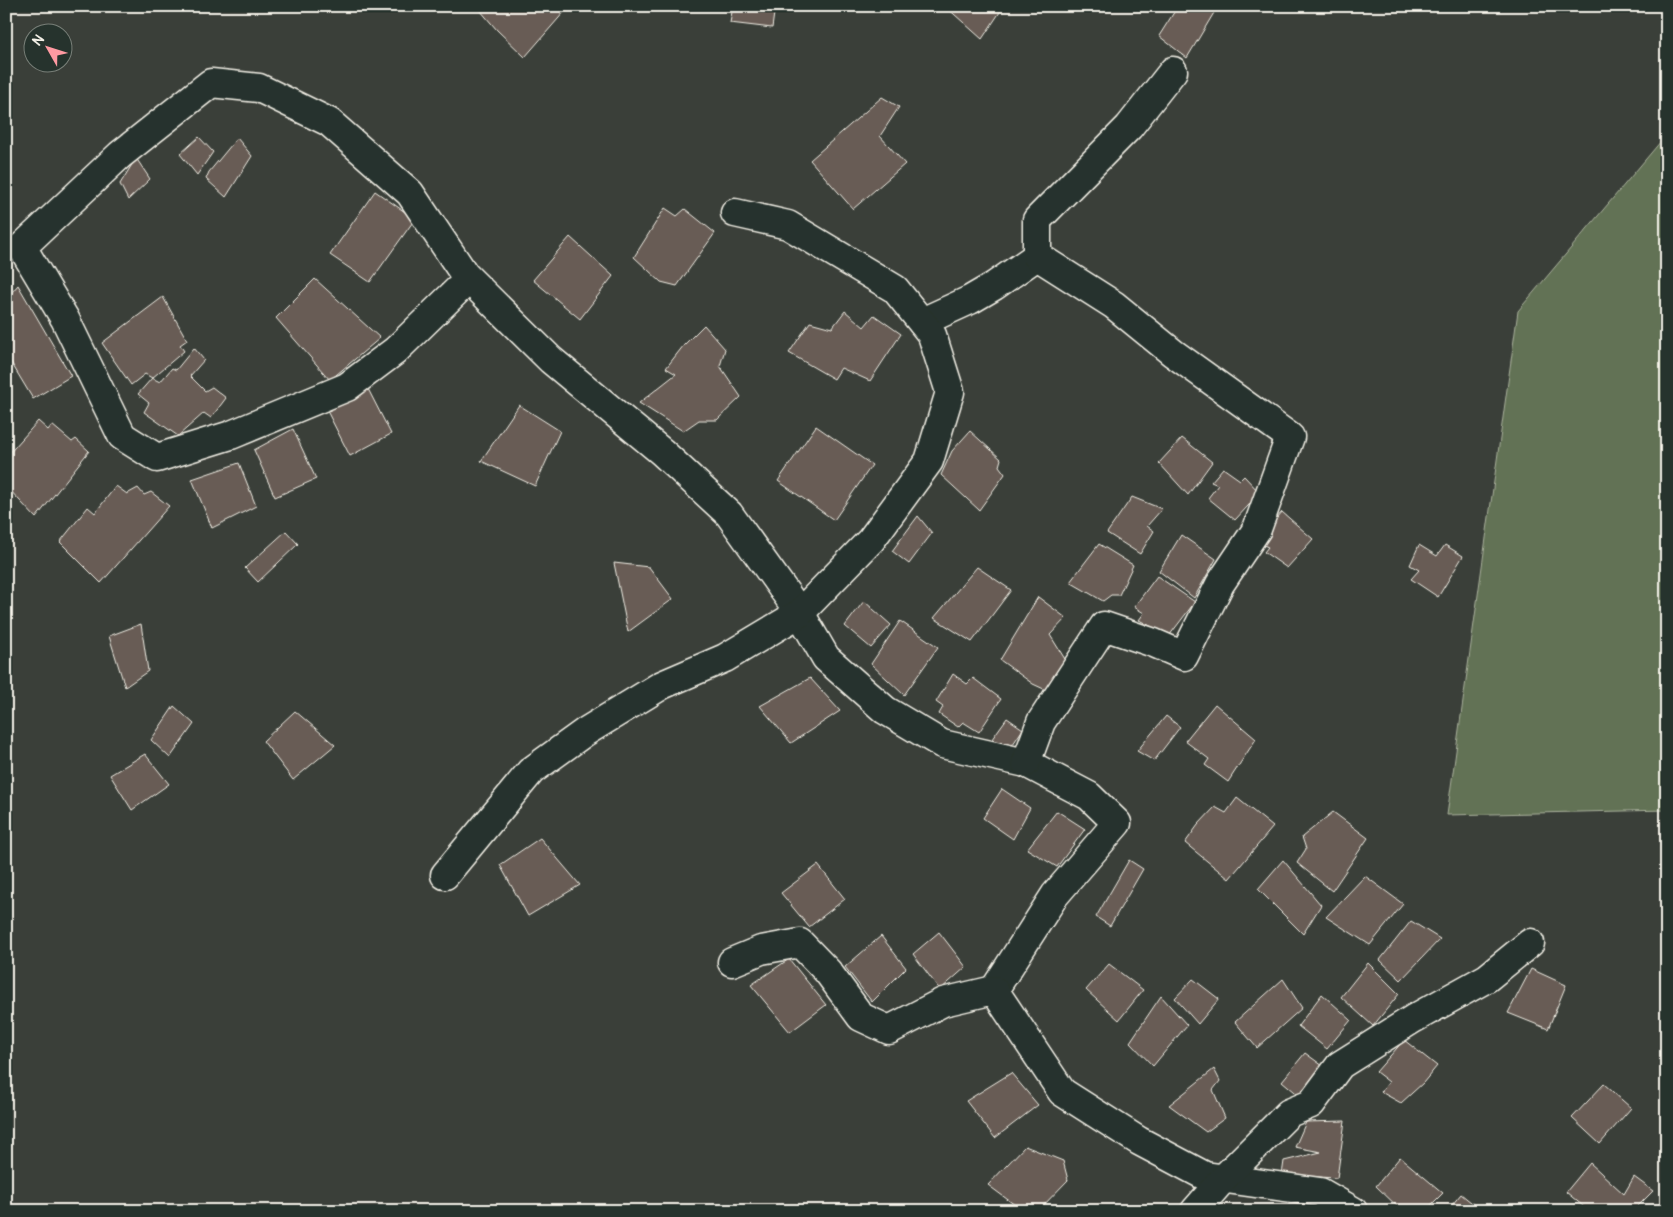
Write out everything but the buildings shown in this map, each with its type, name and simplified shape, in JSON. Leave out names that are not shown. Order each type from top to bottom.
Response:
[{"type":"street","points":[[1037,256],[1037,220],[1129,127],[1173,71]]},
{"type":"street","points":[[469,279],[395,351],[347,387],[231,435],[157,458],[122,436],[65,319],[22,247],[120,155],[211,83],[259,88],[329,122],[410,193],[465,275],[551,360],[662,452],[729,514],[800,613],[826,658],[885,710],[942,744],[1026,763],[1089,796],[1117,823],[1055,895],[994,990],[943,1002],[889,1030],[861,1017],[828,972],[800,943],[762,950],[732,962]]},
{"type":"street","points":[[445,875],[531,771],[585,732],[662,685],[725,658],[800,613],[871,540],[929,461],[950,392],[932,335],[922,322],[894,288],[788,225],[735,213]]},
{"type":"street","points":[[922,322],[970,300],[1037,256]]},
{"type":"street","points":[[1026,763],[1041,722],[1104,626],[1154,643],[1184,656],[1220,584],[1257,529],[1290,437],[1173,352],[1114,305],[1037,256]]},
{"type":"street","points":[[1195,1211],[1223,1179],[1289,1113],[1311,1104],[1340,1065],[1413,1019],[1487,978],[1530,943]]},
{"type":"street","points":[[994,990],[1062,1092],[1139,1141],[1205,1176],[1320,1192],[1352,1211]]},
{"type":"green space","points":[[1667,134],[1667,810],[1447,815],[1518,311]]}]
